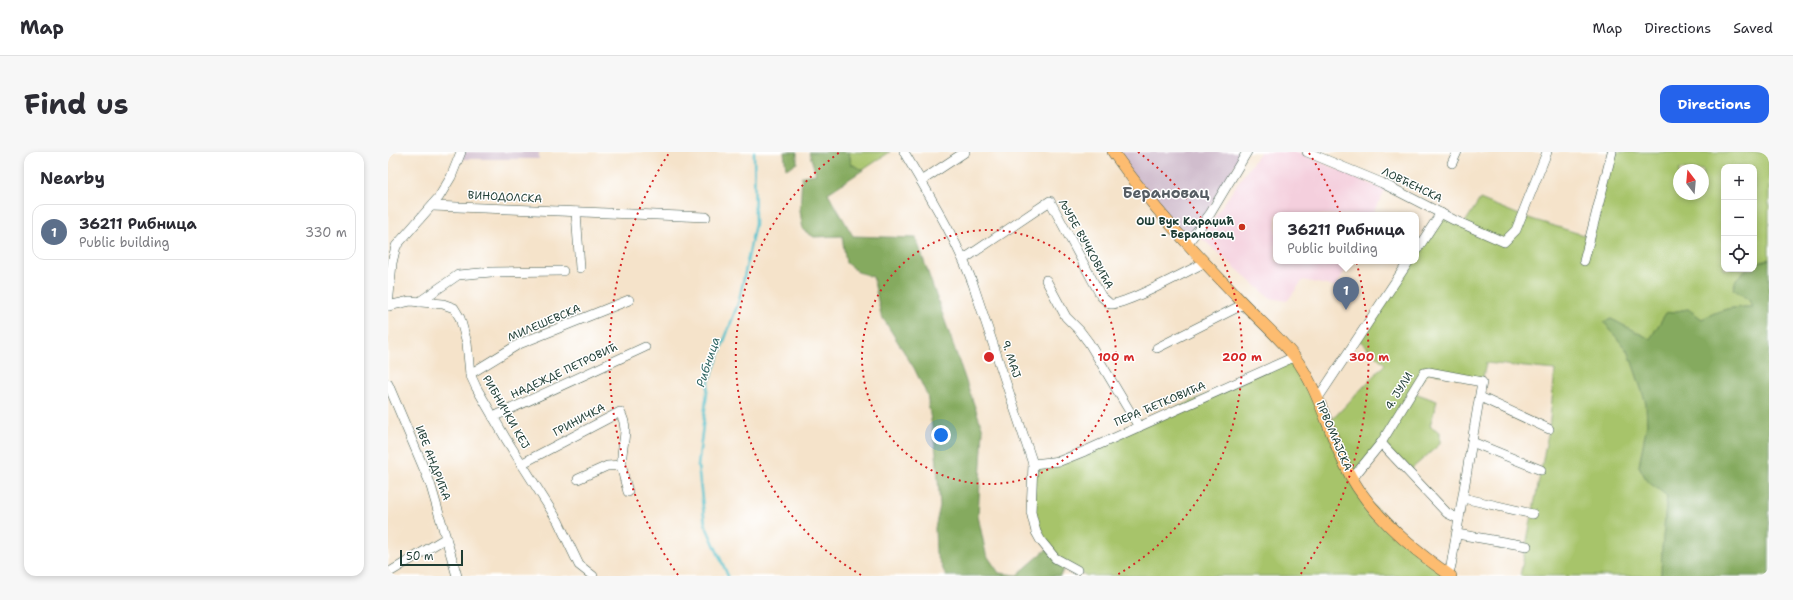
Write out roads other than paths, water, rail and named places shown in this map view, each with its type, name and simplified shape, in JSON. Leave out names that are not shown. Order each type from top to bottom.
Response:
[{"type":"main road","name":"ПРВОМАЈСКА","points":[[1113,152],[1131,178],[1187,244],[1294,357],[1318,398],[1338,449],[1352,479],[1366,499],[1396,532],[1449,575]]},
{"type":"street","points":[[388,306],[392,263],[396,246],[432,206],[451,177],[461,152]]},
{"type":"street","name":"9. МАЈ","points":[[904,152],[964,259],[1033,464],[1031,512],[1036,532],[1041,542],[1056,558],[1077,570]]},
{"type":"street","points":[[921,181],[965,152]]},
{"type":"street","points":[[1187,244],[1210,214],[1247,152]]},
{"type":"street","name":"ЛОВЋЕНСКА","points":[[1308,152],[1382,183],[1441,213],[1504,242],[1516,230],[1547,152]]},
{"type":"street","points":[[1452,163],[1457,152]]},
{"type":"street","points":[[1584,261],[1612,152]]},
{"type":"street","name":"ЉУБЕ ВУЧКОВИЋА","points":[[964,259],[1050,201],[1101,296],[1107,303],[1114,304],[1125,301],[1204,263]]},
{"type":"street","name":"ВИНОДОЛСКА","points":[[432,206],[706,217]]},
{"type":"street","points":[[576,212],[580,268]]},
{"type":"street","points":[[1419,246],[1441,213]]},
{"type":"street","points":[[1318,398],[1407,264]]},
{"type":"street","points":[[420,302],[458,275],[563,272]]},
{"type":"street","points":[[1046,280],[1066,317],[1080,331],[1089,343],[1138,427]]},
{"type":"street","name":"МИЛЕШЕВСКА","points":[[470,374],[518,344],[630,300]]},
{"type":"street","name":"РИБНИЧКИ КЕЈ","points":[[388,306],[410,301],[443,304],[454,308],[460,318],[467,342],[470,374],[521,464],[558,521],[579,565],[592,576]]},
{"type":"street","points":[[1157,348],[1244,304]]},
{"type":"street","name":"НАДЕЖДЕ ПЕТРОВИЋ","points":[[493,417],[645,347]]},
{"type":"street","name":"ПЕРА ЋЕТКОВИЋА","points":[[1033,464],[1060,461],[1294,357]]},
{"type":"street","name":"4. ЈУЛИ","points":[[1352,479],[1381,443],[1424,373],[1429,372],[1482,382],[1449,575]]},
{"type":"street","name":"ИВЕ АНДРИЋА","points":[[388,384],[430,483],[457,576]]},
{"type":"street","points":[[1480,397],[1549,429]]},
{"type":"street","name":"ГРИНИЧКА","points":[[521,464],[620,412],[626,430],[622,465],[628,492]]},
{"type":"street","points":[[1472,442],[1541,470]]},
{"type":"street","points":[[1381,443],[1447,513],[1459,519]]},
{"type":"street","points":[[578,479],[607,466],[622,465]]},
{"type":"street","points":[[1463,498],[1533,514]]},
{"type":"street","points":[[1457,534],[1527,546]]},
{"type":"street","points":[[388,573],[446,538]]},
{"type":"waterway","name":"Рибница","points":[[728,576],[705,524],[698,466],[708,384],[739,301],[755,224],[754,152]]},
{"type":"place","name":"ОШ Вук Караџић - Берановац","points":[[1242,227]]},
{"type":"place","name":"36211 Рибница","points":[[1346,310]]},
{"type":"district","name":"Берановац","points":[[1166,193]]}]
